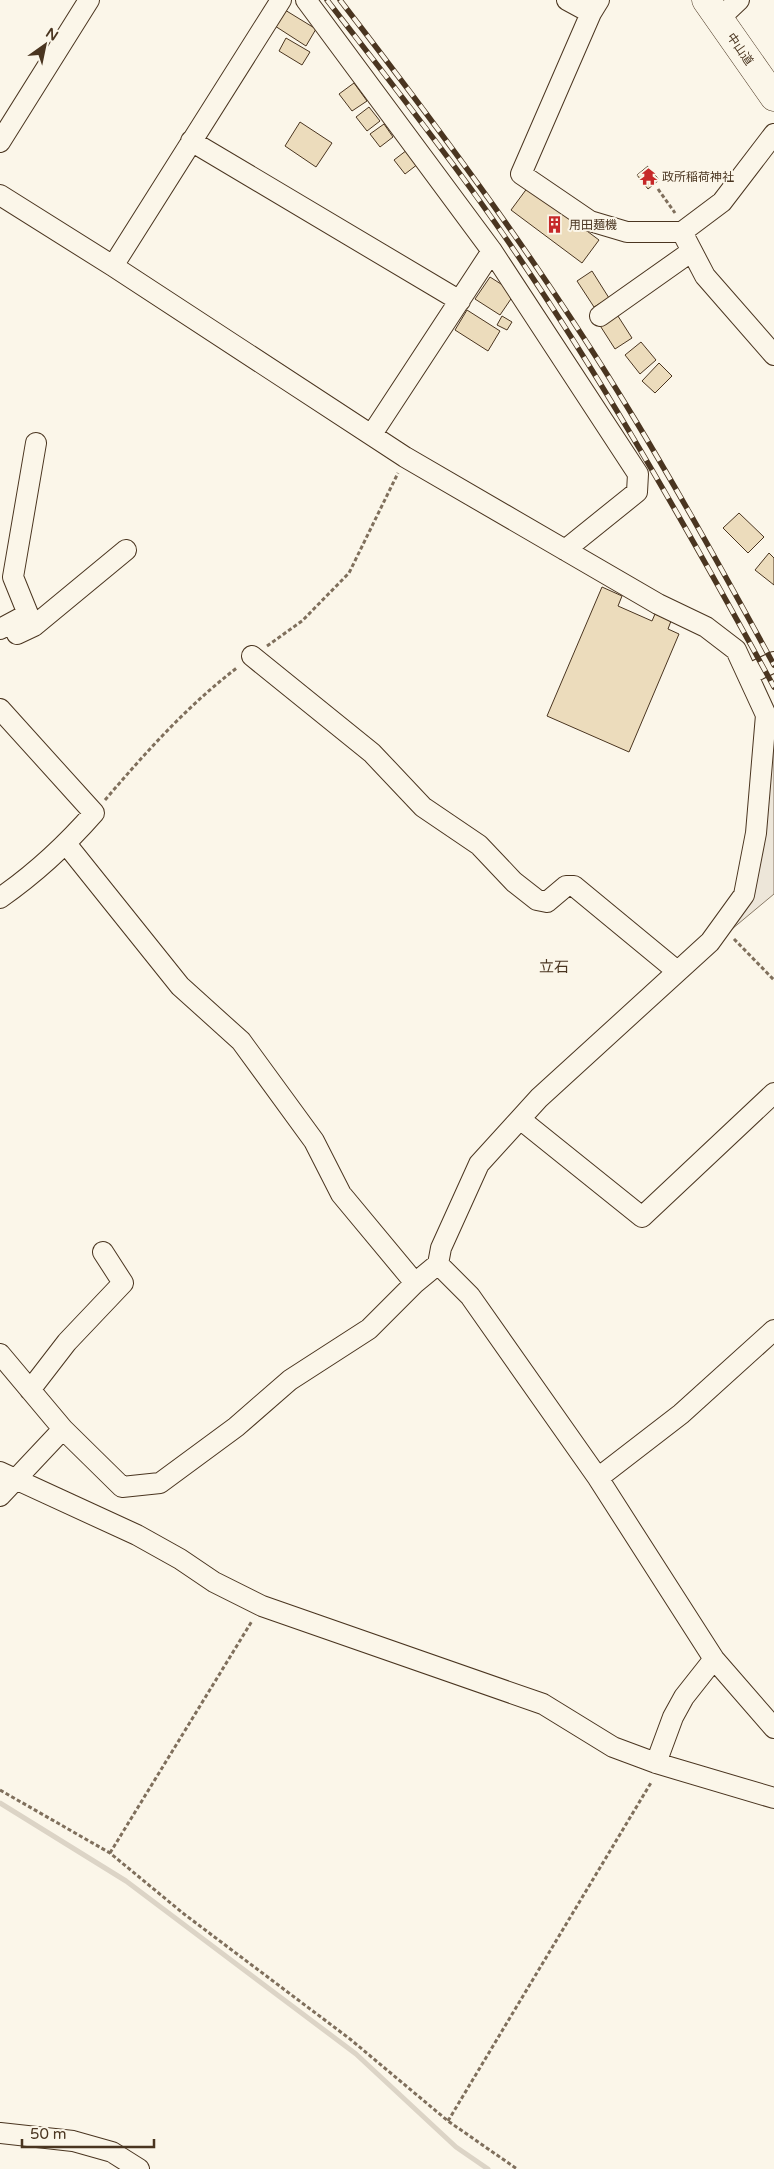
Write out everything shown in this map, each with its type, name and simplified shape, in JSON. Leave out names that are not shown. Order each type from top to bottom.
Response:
[{"type":"highway","name":"中山道","points":[[713,10],[774,97]]},
{"type":"street","points":[[0,142],[89,0]]},
{"type":"street","points":[[113,266],[281,0]]},
{"type":"street","points":[[306,0],[492,251],[638,474],[637,492],[565,550]]},
{"type":"street","points":[[567,0],[595,6],[521,174],[590,221],[627,232],[684,231],[722,202],[774,134]]},
{"type":"street","points":[[713,10],[739,0]]},
{"type":"street","points":[[191,141],[460,301]]},
{"type":"street","points":[[0,195],[113,266],[405,457],[658,604],[706,626],[736,650],[749,674],[766,715],[758,814],[744,895],[710,942],[539,1098],[479,1164],[441,1248],[438,1264],[414,1283],[369,1329],[290,1380],[236,1427],[160,1483],[122,1487],[63,1429],[0,1354]]},
{"type":"street","points":[[684,231],[705,276],[774,355]]},
{"type":"street","points":[[372,434],[492,251]]},
{"type":"street","points":[[600,316],[692,251]]},
{"type":"street","points":[[0,629],[28,614],[13,577],[30,468],[36,444]]},
{"type":"street","points":[[0,642],[34,626],[126,550]]},
{"type":"street","points":[[252,656],[372,753],[423,806],[479,845],[514,882],[537,900],[547,902],[566,886],[574,886],[678,971]]},
{"type":"street","points":[[749,674],[774,662]]},
{"type":"street","points":[[0,709],[20,734],[94,813],[67,844],[32,876],[0,898]]},
{"type":"street","points":[[67,844],[180,986],[241,1041],[314,1141],[341,1194],[414,1283]]},
{"type":"street","points":[[520,1119],[642,1217],[774,1093]]},
{"type":"street","points":[[30,1390],[67,1342],[123,1283],[103,1252]]},
{"type":"street","points":[[438,1264],[470,1296],[598,1478],[714,1660],[774,1728]]},
{"type":"street","points":[[598,1478],[681,1414],[774,1330]]},
{"type":"street","points":[[0,1496],[9,1476],[63,1429]]},
{"type":"street","points":[[9,1476],[136,1535],[180,1559],[214,1582],[262,1606],[542,1704],[613,1747],[659,1764],[774,1798]]},
{"type":"street","points":[[659,1764],[674,1717],[684,1696],[714,1660]]},
{"type":"street","points":[[0,2133],[73,2141],[112,2152],[139,2169]]},
{"type":"path","points":[[658,188],[684,231]]},
{"type":"path","points":[[722,926],[774,980]]},
{"type":"path","points":[[110,1853],[262,1606]]},
{"type":"path","points":[[448,2121],[659,1764]]},
{"type":"path","points":[[0,1790],[110,1853],[199,1926],[350,2039],[448,2121],[517,2169]]},
{"type":"shaded area","points":[[774,707],[774,894],[732,929],[740,915],[769,710]]},
{"type":"building","points":[[285,10],[316,29],[306,46],[275,26]]},
{"type":"building","points":[[286,38],[310,52],[302,65],[279,51]]},
{"type":"building","points":[[354,83],[367,101],[352,111],[339,94]]},
{"type":"building","points":[[369,107],[380,121],[367,131],[356,117]]},
{"type":"building","points":[[300,122],[332,143],[316,167],[285,146]]},
{"type":"building","points":[[384,124],[393,137],[380,147],[370,134]]},
{"type":"building","points":[[407,150],[418,164],[405,174],[394,160]]},
{"type":"building","name":"政所稲荷神社","points":[[648,166],[659,180],[648,189],[637,175]]},
{"type":"building","name":"用田麺機","points":[[528,187],[599,240],[582,263],[511,210]]},
{"type":"building","points":[[592,271],[609,298],[594,307],[577,281]]},
{"type":"building","points":[[490,277],[515,293],[500,315],[475,299]]},
{"type":"building","points":[[467,310],[500,331],[488,351],[455,330]]},
{"type":"building","points":[[616,313],[632,338],[615,349],[599,324]]},
{"type":"building","points":[[502,316],[512,322],[507,330],[497,325]]},
{"type":"building","points":[[641,342],[656,360],[640,374],[625,355]]},
{"type":"building","points":[[659,363],[672,376],[655,393],[642,381]]},
{"type":"building","points":[[739,513],[764,537],[748,553],[723,528]]},
{"type":"building","points":[[769,553],[774,558],[774,585],[755,570]]},
{"type":"building","points":[[602,587],[622,596],[618,606],[652,621],[655,614],[671,621],[668,629],[679,634],[629,752],[547,716]]},
{"type":"waterway","points":[[0,1803],[126,1881],[356,2054],[456,2147],[488,2169]]},
{"type":"railway","points":[[327,0],[479,200],[559,318],[634,439],[774,687]]},
{"type":"railway","points":[[340,0],[456,153],[566,310],[652,448],[774,665]]},
{"type":"place","name":"政所稲荷神社","points":[[648,177]]},
{"type":"place","name":"用田麺機","points":[[555,225]]},
{"type":"district","name":"立石","points":[[554,967]]}]
